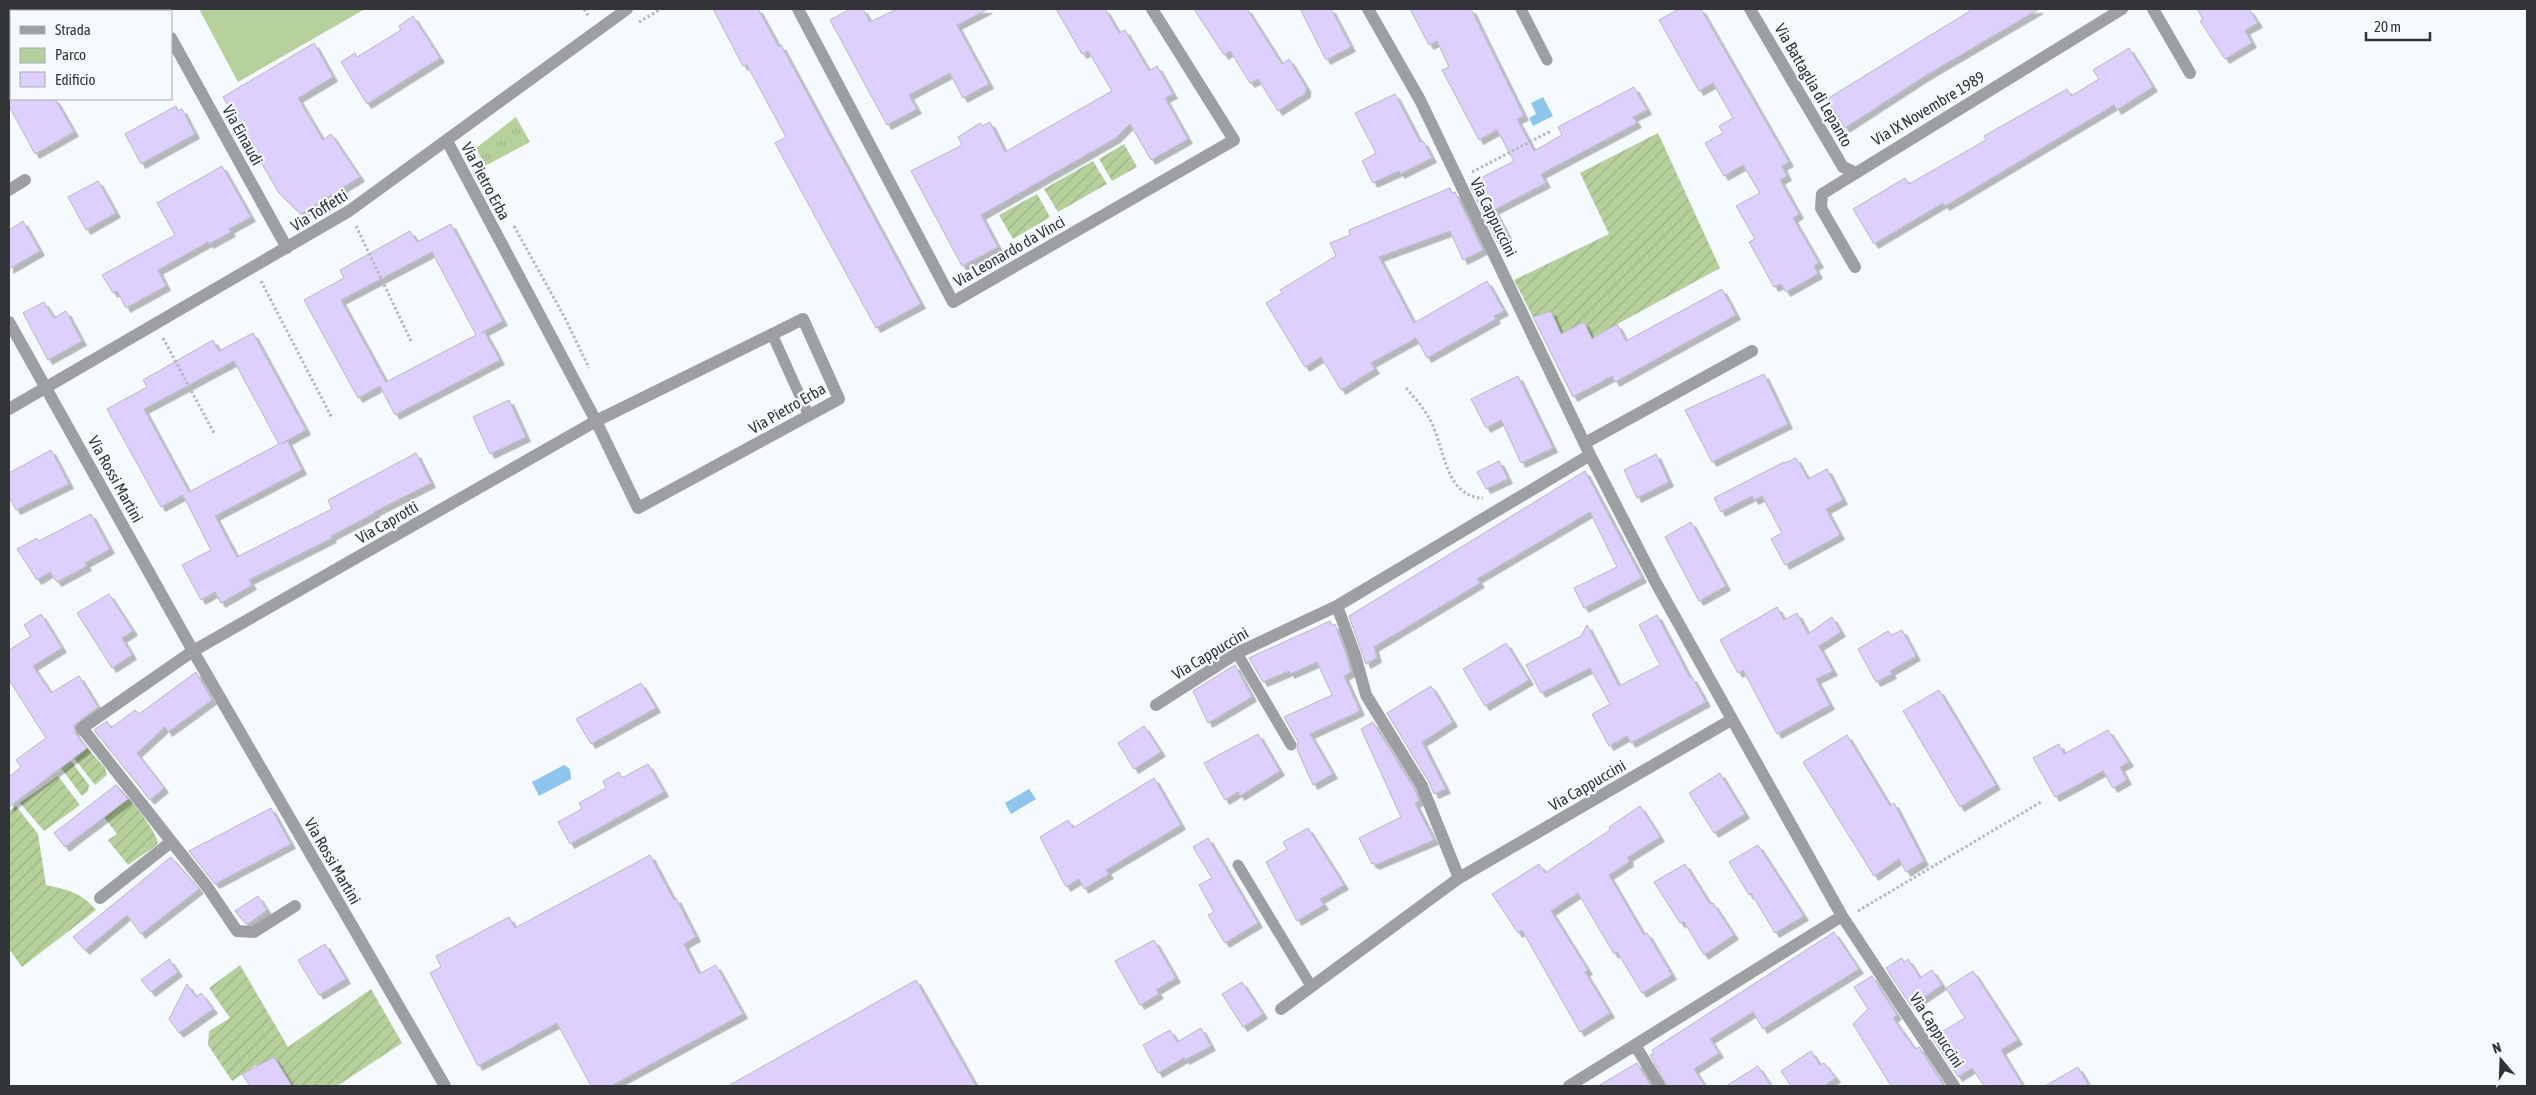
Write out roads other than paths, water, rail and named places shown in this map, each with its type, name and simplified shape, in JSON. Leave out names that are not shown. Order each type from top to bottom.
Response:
[{"type":"street","name":"Via Toffetti","points":[[9,409],[349,211],[627,9]]},
{"type":"street","name":"Via Leonardo da Vinci","points":[[798,9],[953,302],[1234,140],[1152,9]]},
{"type":"street","name":"Via Cappuccini","points":[[1368,9],[1420,100],[1588,449],[1638,548],[1731,720],[1843,918],[1954,1086]]},
{"type":"street","name":"Via Battaglia di Lepanto","points":[[1750,9],[1843,167],[1854,172]]},
{"type":"street","name":"Via IX Novembre 1989","points":[[1855,267],[1821,208],[1820,199],[1822,194],[1854,172],[2122,9]]},
{"type":"street","points":[[2153,9],[2190,73]]},
{"type":"street","name":"Via Einaudi","points":[[172,40],[287,248]]},
{"type":"street","name":"Via Pietro Erba","points":[[446,142],[596,421],[638,508],[840,399],[803,319],[596,421]]},
{"type":"street","points":[[9,190],[25,180]]},
{"type":"street","name":"Via Rossi Martini","points":[[9,322],[193,651],[445,1086]]},
{"type":"street","name":"Via Cappuccini","points":[[1156,705],[1237,653],[1337,606],[1588,449],[1752,351]]},
{"type":"street","name":"Via Caprotti","points":[[193,651],[596,421]]},
{"type":"street","points":[[1337,606],[1356,655],[1366,694],[1422,786],[1459,878]]},
{"type":"street","points":[[193,651],[82,728],[208,888],[237,931],[254,932],[295,906]]},
{"type":"street","name":"Via Cappuccini","points":[[1281,1009],[1459,878],[1731,720]]},
{"type":"street","points":[[100,898],[171,842]]},
{"type":"street","points":[[1569,1086],[1843,918]]},
{"type":"street","points":[[1635,1045],[1660,1086]]},
{"type":"lane","points":[[1521,9],[1547,60]]},
{"type":"lane","points":[[772,334],[808,416]]},
{"type":"lane","points":[[1237,653],[1291,745]]},
{"type":"lane","points":[[1238,865],[1311,986]]},
{"type":"water","points":[[1543,97],[1553,116],[1533,126],[1529,118],[1536,114],[1531,103]]},
{"type":"water","points":[[564,765],[570,769],[571,779],[539,796],[532,782]]},
{"type":"water","points":[[1029,789],[1036,799],[1011,814],[1005,803]]}]
